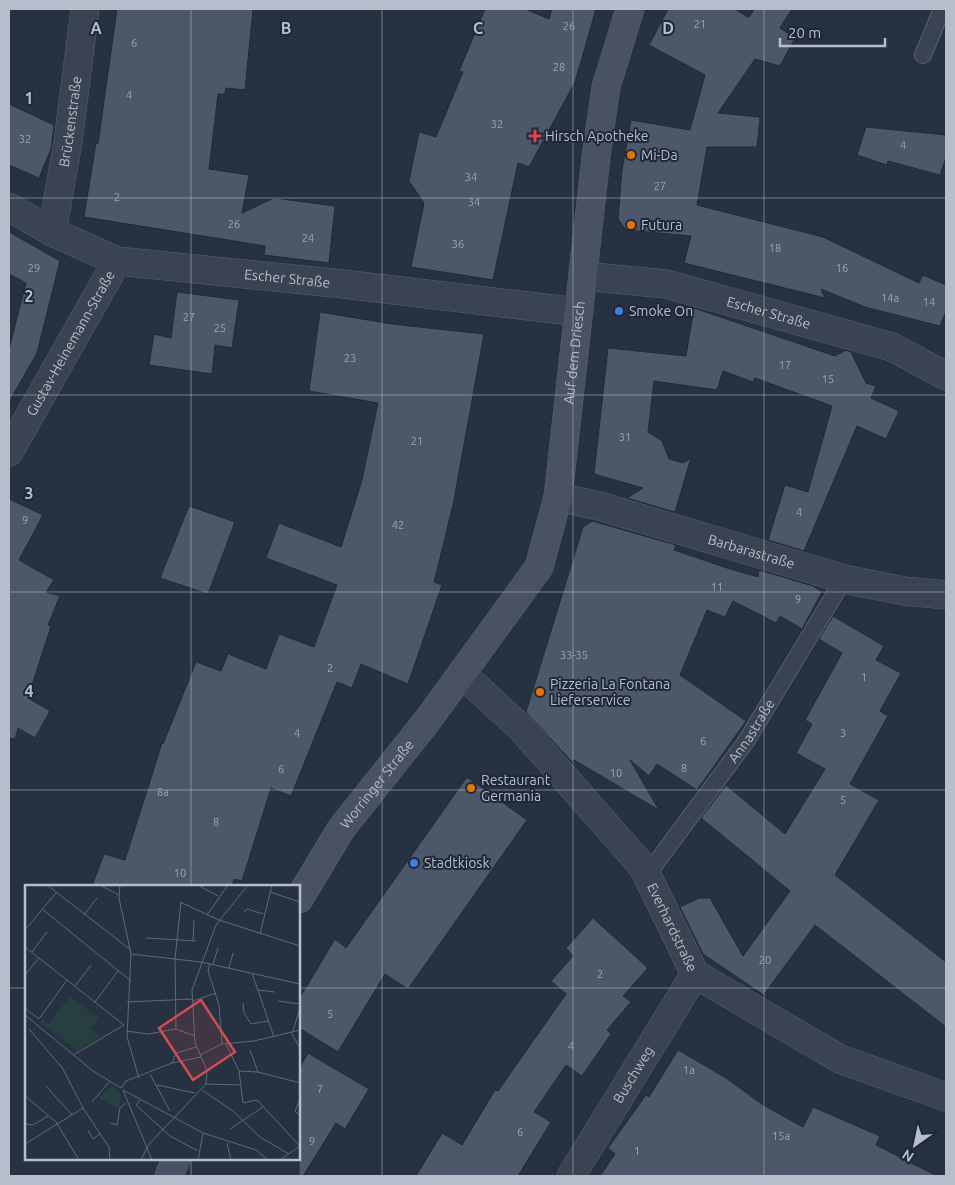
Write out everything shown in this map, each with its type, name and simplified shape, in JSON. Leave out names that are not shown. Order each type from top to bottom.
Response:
[{"type":"main road","name":"Auf dem Driesch","points":[[462,674],[539,567],[558,497],[606,87],[630,9]]},
{"type":"main road","name":"Worringer Straße","points":[[300,897],[341,828],[462,674]]},
{"type":"main road","points":[[169,1176],[176,1160]]},
{"type":"street","name":"Brückenstraße","points":[[52,232],[68,142],[85,9]]},
{"type":"street","name":"Escher Straße","points":[[9,207],[52,232],[117,261],[342,284],[579,312]]},
{"type":"street","name":"Gustav-Heinemann-Straße","points":[[9,452],[117,261]]},
{"type":"street","name":"Escher Straße","points":[[583,276],[666,284],[892,348],[946,376]]},
{"type":"street","name":"Barbarastraße","points":[[558,497],[599,506],[844,579],[904,591],[946,595]]},
{"type":"street","name":"Everhardstraße","points":[[462,674],[521,728],[643,867],[695,974],[840,1059],[946,1097]]},
{"type":"street","name":"Buschweg","points":[[571,1176],[695,974]]},
{"type":"lane","points":[[923,55],[942,9]]},
{"type":"lane","name":"Annastraße","points":[[647,875],[747,740],[844,579]]},
{"type":"building","points":[[117,9],[253,9],[245,90],[226,88],[225,94],[218,94],[209,169],[249,175],[242,213],[274,198],[335,206],[329,263],[264,255],[265,246],[84,217],[96,143],[98,144]]},
{"type":"building","points":[[485,9],[525,9],[549,19],[552,9],[596,9],[575,82],[529,167],[518,163],[493,280],[411,267],[424,203],[409,181],[419,132],[436,137],[463,72],[459,71]]},
{"type":"building","points":[[668,9],[735,9],[747,17],[750,16],[754,9],[792,9],[780,28],[795,38],[780,66],[755,59],[718,113],[760,117],[757,147],[707,147],[697,205],[823,237],[919,283],[923,275],[946,285],[946,311],[940,326],[865,307],[821,289],[825,298],[684,263],[691,236],[626,230],[618,219],[622,170],[631,120],[690,130],[705,75],[649,45]]},
{"type":"building","points":[[9,104],[54,125],[51,149],[39,178],[9,165]]},
{"type":"building","points":[[866,127],[946,135],[946,157],[940,175],[888,161],[887,165],[857,155]]},
{"type":"building","points":[[9,232],[60,261],[37,353],[9,402],[9,349],[26,283],[9,274]]},
{"type":"building","points":[[177,292],[239,300],[232,348],[215,345],[212,374],[149,365],[154,334],[171,338]]},
{"type":"building","points":[[694,308],[835,356],[846,350],[851,352],[866,383],[876,386],[871,398],[899,411],[886,439],[857,426],[804,551],[768,540],[785,485],[808,492],[832,406],[755,378],[753,382],[723,371],[717,390],[654,381],[648,432],[662,441],[669,459],[683,463],[691,458],[675,512],[627,498],[643,488],[594,474],[608,348],[686,356]]},
{"type":"building","points":[[320,312],[392,324],[484,334],[453,505],[434,582],[442,585],[408,684],[361,664],[352,688],[337,682],[291,796],[271,788],[242,881],[234,879],[232,885],[92,885],[104,854],[125,860],[162,743],[196,662],[221,671],[228,654],[266,669],[279,634],[314,647],[337,585],[266,558],[279,523],[341,547],[362,480],[378,403],[309,391]]},
{"type":"building","points":[[9,499],[43,515],[19,560],[54,580],[46,592],[60,596],[48,625],[51,626],[28,698],[50,711],[35,738],[18,728],[15,739],[9,738]]},
{"type":"building","points":[[189,506],[235,522],[208,594],[160,578]]},
{"type":"building","points":[[592,521],[676,545],[674,550],[727,568],[758,577],[759,570],[813,586],[822,592],[802,629],[780,616],[776,623],[733,601],[725,617],[707,610],[680,675],[746,721],[697,790],[657,764],[649,776],[630,760],[659,810],[574,760],[572,762],[526,712],[583,527]]},
{"type":"building","points":[[833,616],[884,646],[876,660],[901,673],[880,711],[888,716],[850,784],[879,800],[835,875],[946,962],[946,1027],[815,925],[765,993],[768,998],[703,954],[680,907],[699,898],[710,898],[743,956],[790,891],[701,818],[726,785],[785,834],[825,769],[796,753],[812,724],[805,720],[842,653],[819,639]]},
{"type":"building","points":[[467,777],[527,820],[408,989],[385,974],[338,1052],[300,1029],[300,997],[335,939],[346,948]]},
{"type":"building","points":[[593,918],[648,968],[623,996],[631,1002],[607,1030],[611,1034],[582,1076],[566,1065],[534,1112],[551,1122],[518,1176],[416,1176],[442,1133],[462,1145],[495,1090],[498,1091],[566,994],[551,981],[573,956],[566,948]]},
{"type":"building","points":[[678,1050],[726,1078],[763,1105],[803,1127],[813,1107],[880,1136],[876,1145],[937,1176],[600,1176],[615,1154],[608,1148],[646,1095],[649,1097]]},
{"type":"building","points":[[308,1053],[369,1089],[345,1129],[336,1123],[303,1176],[299,1176],[300,1067]]},
{"type":"place","name":"Hirsch Apotheke","points":[[535,136]]},
{"type":"place","name":"Mi-Da","points":[[631,155]]},
{"type":"place","name":"Futura","points":[[631,225]]},
{"type":"place","name":"Smoke On","points":[[619,311]]},
{"type":"place","name":"Pizzeria La Fontana Lieferservice","points":[[540,692]]},
{"type":"place","name":"Restaurant Germania","points":[[471,788]]},
{"type":"place","name":"Stadtkiosk","points":[[414,863]]}]
